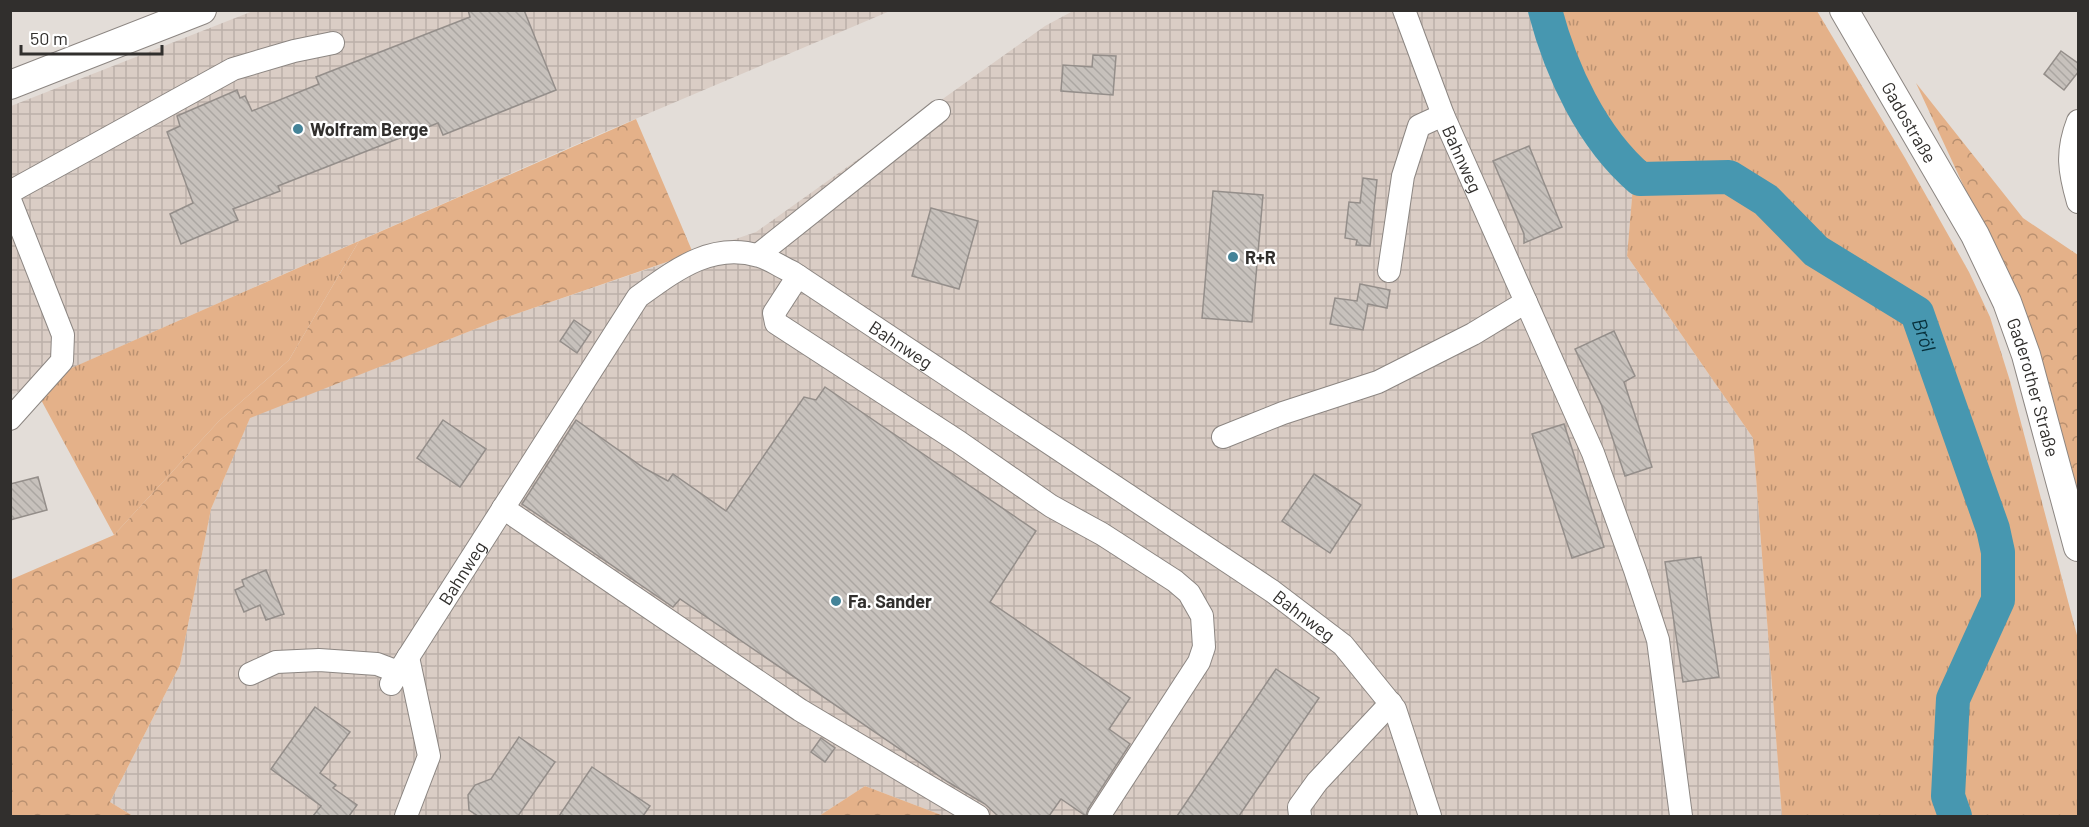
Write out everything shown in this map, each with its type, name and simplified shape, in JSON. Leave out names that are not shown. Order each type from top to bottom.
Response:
[{"type":"main road","points":[[10,85],[202,10]]},
{"type":"main road","name":"Gadostraße","points":[[1844,10],[1975,235]]},
{"type":"main road","name":"Gaderother Straße","points":[[1975,235],[2007,302],[2026,355],[2079,547]]},
{"type":"street","name":"Bahnweg","points":[[1404,10],[1443,116],[1593,453],[1658,639],[1681,816]]},
{"type":"street","points":[[10,192],[233,69],[294,51],[333,43]]},
{"type":"street","points":[[758,255],[939,111]]},
{"type":"street","name":"Bahnweg","points":[[1389,271],[1403,177],[1419,126],[1443,116]]},
{"type":"street","points":[[2079,121],[2072,138],[2069,172],[2079,202]]},
{"type":"street","points":[[10,200],[63,334],[62,361],[10,419]]},
{"type":"street","name":"Bahnweg","points":[[399,671],[638,297],[684,264],[719,252],[758,255],[798,276],[1272,591],[1343,645],[1395,709],[1430,816]]},
{"type":"street","points":[[798,276],[774,313],[776,323],[959,441],[1051,506],[1102,534],[1175,581],[1197,604],[1204,632],[1204,647],[1199,662],[1099,816]]},
{"type":"street","points":[[1223,437],[1283,412],[1378,382],[1473,334],[1526,302]]},
{"type":"street","points":[[503,508],[800,710],[978,816]]},
{"type":"street","points":[[250,674],[276,662],[319,660],[377,664],[399,671],[429,756],[406,816]]},
{"type":"street","points":[[1300,816],[1299,807],[1317,782],[1391,703]]},
{"type":"shaded area","points":[[253,11],[890,11],[600,134],[11,395],[11,106]]},
{"type":"shaded area","points":[[1073,11],[1541,11],[1633,186],[1627,256],[1753,438],[1782,816],[944,816],[865,786],[819,816],[133,816],[110,802],[180,665],[211,509],[250,417],[493,322],[756,232],[1045,26]]},
{"type":"green space","points":[[1541,11],[1817,11],[1905,158],[1969,272],[1990,317],[2010,381],[2078,639],[2078,816],[1782,816],[1753,438],[1627,256],[1633,186]]},
{"type":"green space","points":[[1916,83],[2023,218],[2078,255],[2078,499],[2014,295]]},
{"type":"green space","points":[[636,119],[693,253],[493,322],[250,418],[211,509],[180,665],[110,802],[133,816],[11,816],[10,580],[114,535],[219,421],[289,360],[359,241]]},
{"type":"green space","points":[[359,241],[289,360],[219,421],[114,535],[33,385]]},
{"type":"green space","points":[[865,786],[944,816],[819,816]]},
{"type":"building","name":"Wolfram Berge","points":[[468,10],[524,10],[556,90],[443,135],[438,123],[278,186],[280,191],[233,209],[238,220],[181,244],[170,214],[193,203],[167,132],[180,126],[177,116],[237,90],[240,98],[245,96],[252,111],[319,84],[316,77],[470,17]]},
{"type":"building","points":[[2061,51],[2079,64],[2079,71],[2064,90],[2044,74]]},
{"type":"building","points":[[1093,55],[1116,56],[1113,95],[1061,91],[1063,65],[1092,67]]},
{"type":"building","points":[[1529,146],[1562,227],[1524,243],[1524,234],[1493,161]]},
{"type":"building","points":[[1363,178],[1377,180],[1370,246],[1356,245],[1357,240],[1345,238],[1349,202],[1360,203]]},
{"type":"building","name":"R+R","points":[[1213,191],[1263,195],[1252,322],[1202,318]]},
{"type":"building","points":[[931,208],[978,221],[959,289],[912,276]]},
{"type":"building","points":[[1360,284],[1390,290],[1387,308],[1368,304],[1363,330],[1330,324],[1335,298],[1357,301]]},
{"type":"building","points":[[574,320],[591,332],[577,353],[560,341]]},
{"type":"building","points":[[1614,331],[1635,376],[1624,382],[1652,467],[1625,476],[1602,406],[1575,349]]},
{"type":"building","name":"Fa. Sander","points":[[825,387],[1036,531],[990,602],[1130,698],[1109,729],[1130,744],[1088,809],[1086,816],[1061,799],[1049,816],[998,816],[985,804],[948,782],[680,599],[673,607],[522,504],[576,420],[644,468],[668,481],[673,474],[726,511],[804,397],[816,400]]},
{"type":"building","points":[[443,420],[486,449],[460,487],[417,458]]},
{"type":"building","points":[[1564,424],[1604,547],[1572,558],[1532,434]]},
{"type":"building","points":[[1314,474],[1361,505],[1330,553],[1282,521]]},
{"type":"building","points":[[38,477],[47,510],[10,520],[10,484]]},
{"type":"building","points":[[1701,557],[1719,677],[1683,682],[1665,562]]},
{"type":"building","points":[[266,570],[284,614],[266,620],[260,605],[244,612],[235,590],[244,586],[242,580]]},
{"type":"building","points":[[1276,669],[1319,698],[1239,816],[1177,816]]},
{"type":"building","points":[[315,707],[350,732],[320,773],[336,785],[333,788],[357,805],[349,816],[313,816],[321,806],[271,769]]},
{"type":"building","points":[[519,737],[555,762],[518,816],[478,816],[469,810],[468,795],[475,785],[491,779]]},
{"type":"building","points":[[821,738],[835,748],[825,762],[811,752]]},
{"type":"building","points":[[592,767],[650,806],[643,816],[559,816]]},
{"type":"waterway","name":"Bröl","points":[[1545,10],[1560,56],[1580,102],[1607,144],[1640,179],[1729,177],[1766,200],[1816,251],[1917,313],[1993,529],[1998,552],[1998,600],[1953,699],[1948,796],[1955,816]]},
{"type":"place","name":"Wolfram Berge","points":[[298,129]]},
{"type":"place","name":"R+R","points":[[1233,257]]},
{"type":"place","name":"Fa. Sander","points":[[836,601]]}]
